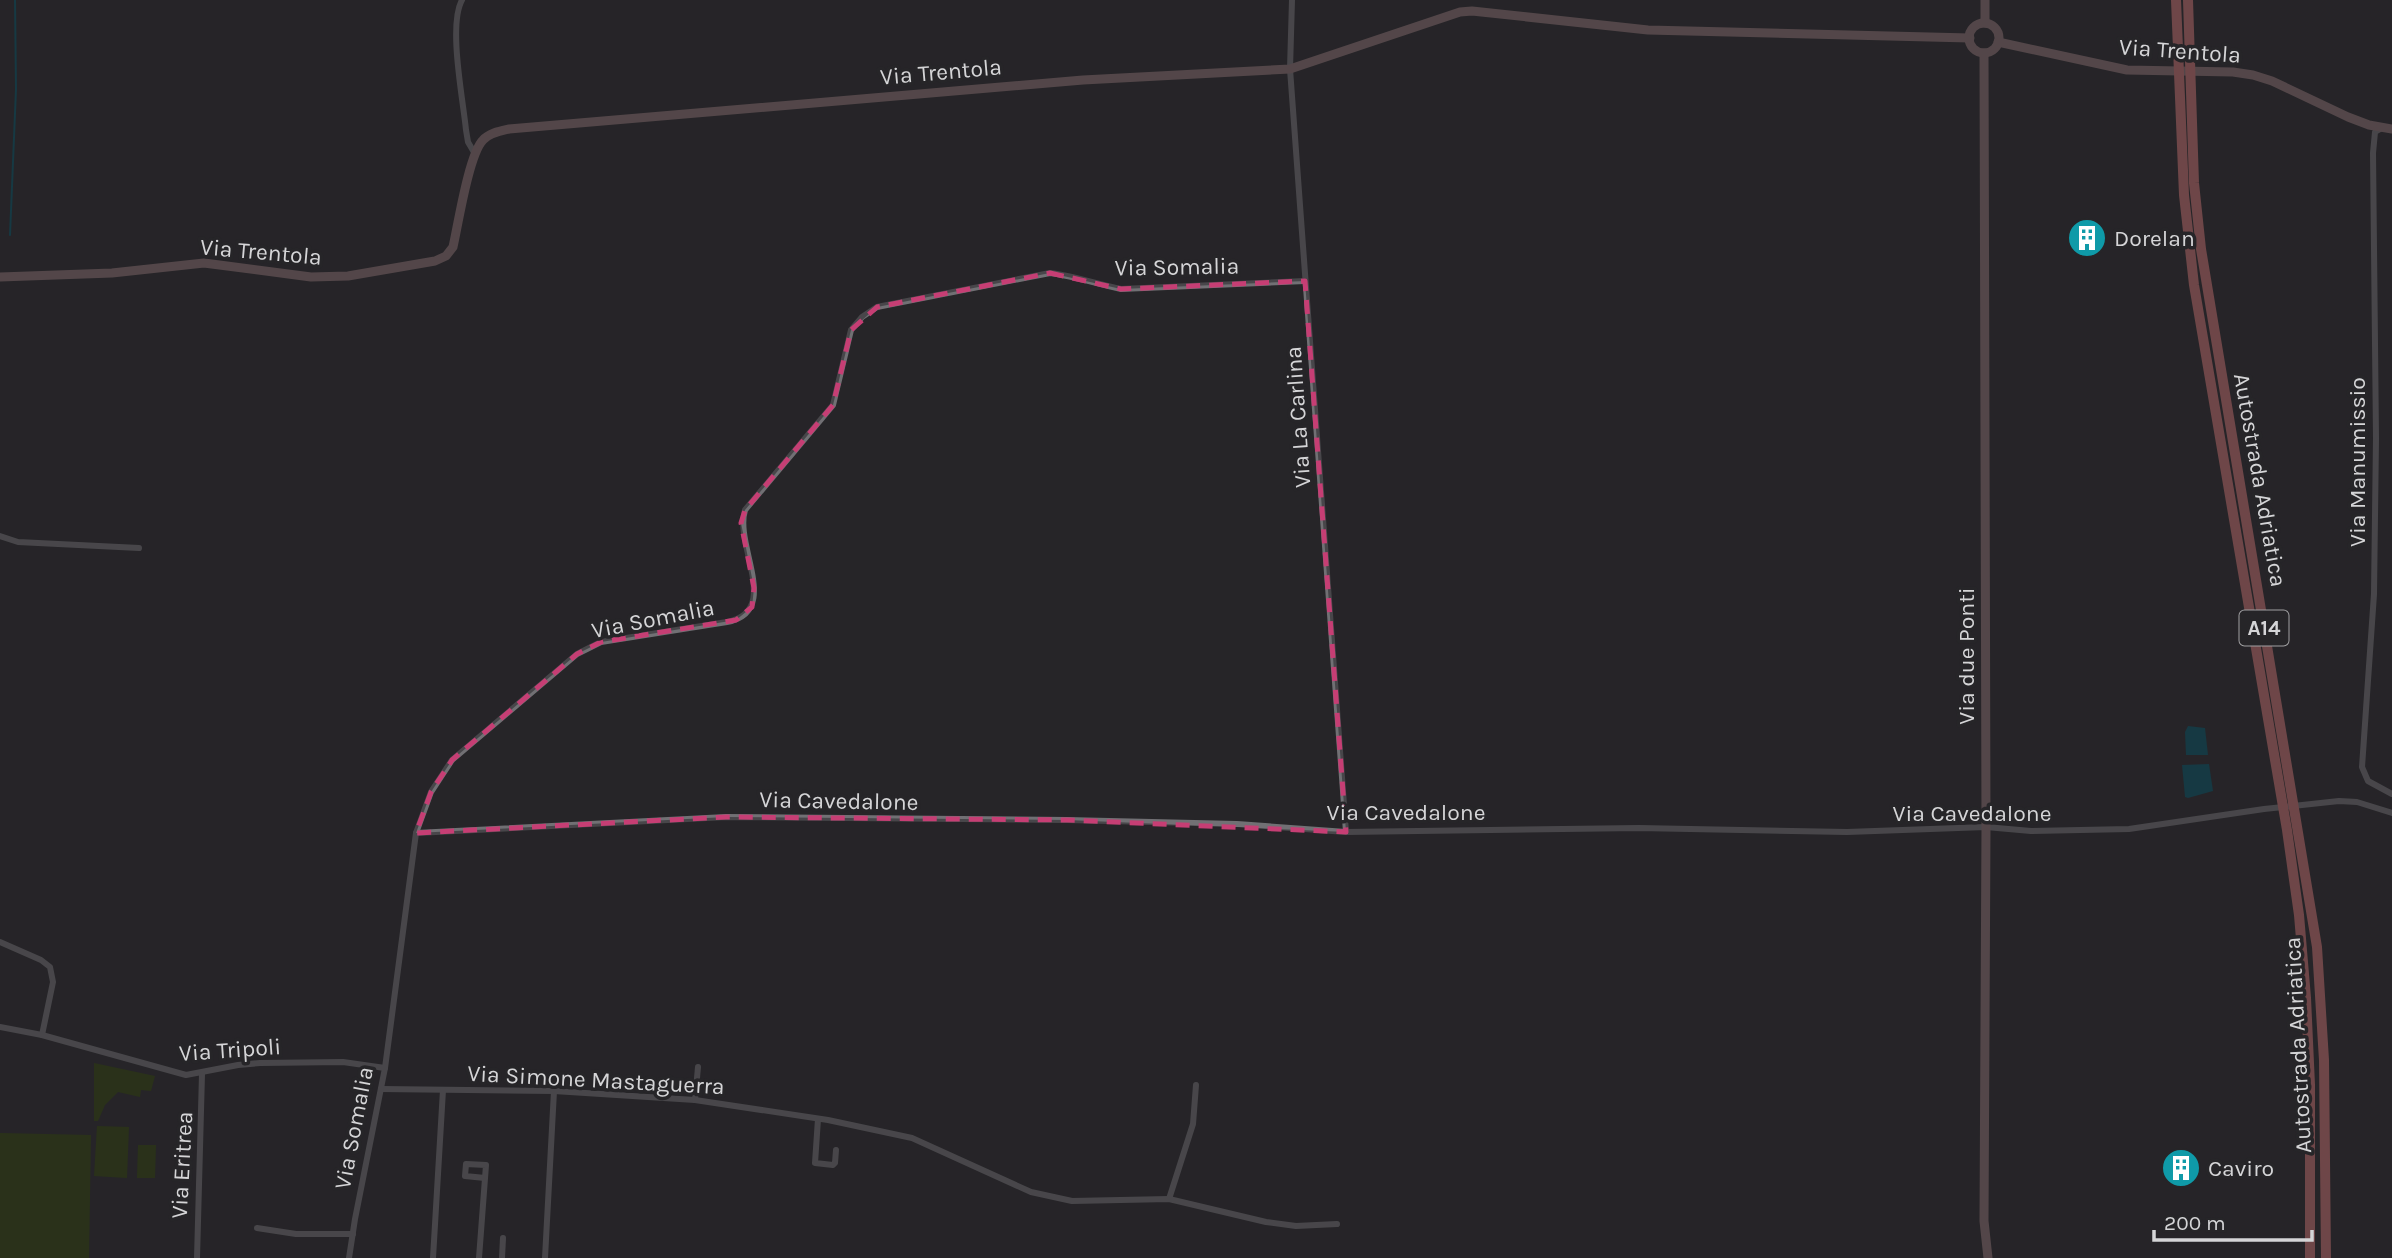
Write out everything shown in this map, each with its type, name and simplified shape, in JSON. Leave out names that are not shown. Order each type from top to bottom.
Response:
[{"type":"highway","name":"Autostrada Adriatica","points":[[2176,0],[2184,195],[2194,285],[2287,830],[2299,915],[2311,1085],[2310,1258]]},
{"type":"highway","name":"Autostrada Adriatica","points":[[2188,0],[2194,170],[2201,248],[2317,947],[2324,1060],[2326,1258]]},
{"type":"street","points":[[462,0],[456,16],[458,56],[468,142],[475,154]]},
{"type":"street","name":"Via La Carlina","points":[[1292,0],[1290,69],[1346,832]]},
{"type":"street","points":[[1984,23],[1985,0]]},
{"type":"street","name":"Via Trentola","points":[[0,277],[112,273],[204,263],[311,277],[348,276],[435,261],[446,256],[453,247],[475,154],[483,139],[509,129],[1083,80],[1290,69],[1447,16],[1472,11],[1648,30],[1969,38]]},
{"type":"street","points":[[1984,23],[1996,29],[1998,42],[1993,50],[1984,53],[1972,47],[1969,38],[1976,26],[1984,23]]},
{"type":"street","name":"Via Trentola","points":[[1998,42],[2146,72],[2233,72],[2253,75],[2272,81],[2348,117],[2369,125],[2392,129]]},
{"type":"street","name":"Via due Ponti","points":[[1984,53],[1984,1221],[1988,1258]]},
{"type":"street","name":"Via Manumissio","points":[[2392,129],[2376,130],[2373,139],[2376,425],[2374,569],[2362,768],[2368,782],[2392,794]]},
{"type":"street","name":"Via Somalia","points":[[349,1258],[385,1068],[416,833],[431,792],[452,760],[577,654],[601,642],[736,620],[747,612],[755,598],[741,523],[746,510],[833,405],[852,330],[862,317],[877,307],[1050,273],[1074,276],[1121,289],[1305,281]]},
{"type":"street","points":[[0,536],[18,542],[139,548]]},
{"type":"street","name":"Via Cavedalone","points":[[416,833],[726,817],[1120,821],[1237,824],[1346,832],[1639,828],[1847,832],[1986,827],[2031,831],[2129,829],[2314,804],[2357,802],[2392,813]]},
{"type":"street","points":[[0,942],[41,960],[50,967],[53,982],[42,1035]]},
{"type":"street","name":"Via Tripoli","points":[[0,1027],[42,1035],[178,1074],[202,1074],[238,1065],[260,1063],[343,1062],[385,1068]]},
{"type":"street","points":[[695,1100],[698,1067]]},
{"type":"street","name":"Via Eritrea","points":[[197,1258],[202,1074]]},
{"type":"street","points":[[1169,1199],[1193,1124],[1196,1086]]},
{"type":"street","name":"Via Simone Mastaguerra","points":[[381,1089],[554,1091],[695,1100],[818,1119],[912,1139],[1031,1192],[1072,1201],[1169,1199],[1266,1222],[1296,1226],[1337,1224]]},
{"type":"street","points":[[433,1258],[443,1090]]},
{"type":"street","points":[[545,1258],[554,1091]]},
{"type":"street","points":[[818,1119],[815,1163],[833,1165],[836,1150]]},
{"type":"street","points":[[479,1258],[485,1178]]},
{"type":"street","points":[[482,1218],[492,1218]]},
{"type":"street","points":[[257,1228],[296,1234],[353,1234]]},
{"type":"street","points":[[502,1258],[503,1238]]},
{"type":"highlighted area","points":[[1050,273],[1121,289],[1305,281],[1346,832],[1067,820],[726,817],[416,833],[431,792],[452,760],[577,654],[601,642],[736,620],[752,607],[754,588],[741,523],[745,510],[833,405],[851,330],[877,307]]},
{"type":"green space","points":[[94,1063],[155,1076],[151,1091],[141,1090],[140,1097],[118,1092],[105,1105],[98,1121],[94,1121]]},
{"type":"green space","points":[[97,1126],[129,1127],[127,1178],[94,1176]]},
{"type":"green space","points":[[0,1133],[91,1135],[89,1258],[0,1258]]},
{"type":"green space","points":[[138,1145],[156,1145],[155,1178],[137,1178]]},
{"type":"water","points":[[2188,726],[2205,728],[2208,755],[2186,755],[2185,732]]},
{"type":"water","points":[[2209,764],[2213,791],[2185,797],[2182,765]]},
{"type":"waterway","points":[[10,235],[16,89],[15,0]]},
{"type":"place","name":"Dorelan","points":[[2087,238]]},
{"type":"place","name":"Caviro","points":[[2181,1168]]}]
